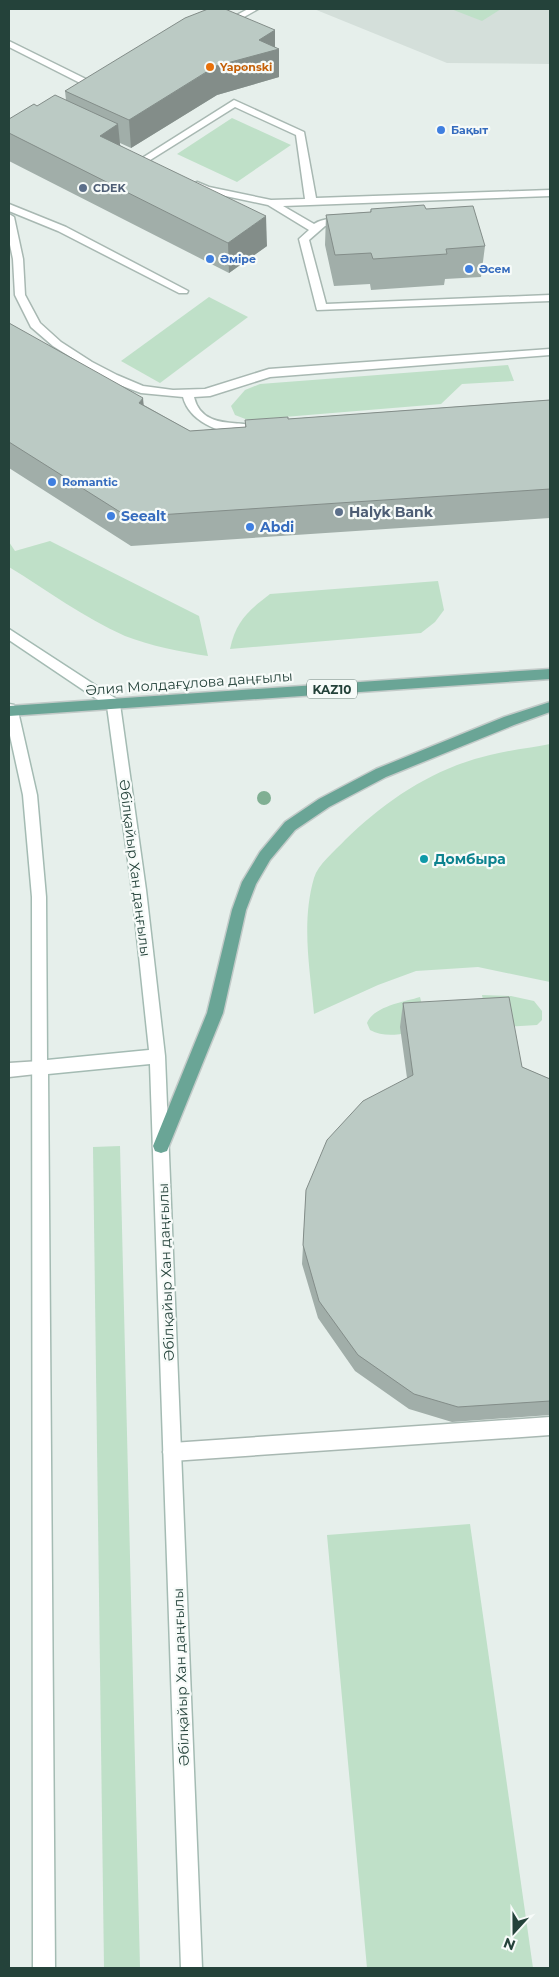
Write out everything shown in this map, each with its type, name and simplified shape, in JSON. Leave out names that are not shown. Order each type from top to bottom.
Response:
[{"type":"main road","points":[[212,31],[254,9]]},
{"type":"main road","points":[[9,44],[93,86]]},
{"type":"main road","points":[[144,160],[234,103],[300,134],[312,202]]},
{"type":"main road","points":[[188,181],[206,189],[271,203],[550,196]]},
{"type":"main road","points":[[390,200],[393,213]]},
{"type":"main road","points":[[271,203],[315,229]]},
{"type":"main road","points":[[9,207],[62,229],[183,291]]},
{"type":"main road","points":[[9,217],[18,259],[20,295],[35,324],[57,344],[113,378],[141,389],[173,394],[206,393],[269,373],[550,352]]},
{"type":"main road","points":[[358,221],[322,223],[304,239],[321,308],[550,298]]},
{"type":"main road","points":[[188,394],[192,406],[208,421],[238,430],[265,429]]},
{"type":"main road","points":[[9,634],[113,704]]},
{"type":"main road","name":"Әлия Молдағұлова даңғылы","points":[[10,711],[550,674]]},
{"type":"main road","name":"Әбілқайыр Хан даңғылы","points":[[113,704],[139,890],[157,1056],[192,1968]]},
{"type":"main road","points":[[161,1146],[215,1013],[239,910],[249,882],[265,856],[290,826],[324,803],[381,773],[509,721],[550,707]]},
{"type":"main road","points":[[10,711],[30,795],[38,888],[44,1968]]},
{"type":"main road","points":[[9,1070],[157,1056]]},
{"type":"main road","points":[[172,1452],[550,1426]]},
{"type":"shaded area","points":[[314,9],[550,9],[550,64],[447,63]]},
{"type":"green space","points":[[451,9],[501,9],[482,21]]},
{"type":"green space","points":[[232,118],[291,145],[237,182],[177,154]]},
{"type":"green space","points":[[209,297],[248,317],[160,383],[121,361]]},
{"type":"green space","points":[[508,365],[514,381],[462,384],[441,404],[248,420],[235,415],[231,406],[245,390],[260,384]]},
{"type":"green space","points":[[50,541],[199,616],[208,656],[145,643],[125,636],[80,612],[9,567],[9,542],[15,551]]},
{"type":"green space","points":[[438,581],[444,610],[435,622],[421,633],[230,649],[239,624],[244,617],[270,594]]},
{"type":"green space","points":[[550,744],[550,982],[478,967],[416,971],[378,985],[314,1014],[307,929],[308,912],[314,878],[323,863],[345,840],[377,812],[412,787],[430,777],[449,768],[490,755]]},
{"type":"green space","points":[[482,995],[511,996],[534,1001],[542,1011],[542,1020],[537,1025],[488,1028]]},
{"type":"green space","points":[[420,997],[428,1029],[391,1035],[370,1030],[367,1023],[376,1012]]},
{"type":"green space","points":[[120,1146],[140,1968],[104,1968],[93,1147]]},
{"type":"green space","points":[[470,1524],[533,1968],[367,1968],[327,1535]]},
{"type":"building","points":[[208,9],[225,9],[275,30],[259,40],[279,49],[216,66],[129,120],[65,91],[185,18]]},
{"type":"building","points":[[55,95],[118,124],[100,136],[266,216],[228,243],[9,133],[9,119],[34,104],[37,106]]},
{"type":"building","points":[[424,205],[426,209],[473,206],[485,246],[446,249],[447,254],[373,259],[371,253],[335,255],[326,215],[371,212],[371,209]]},
{"type":"building","points":[[9,323],[143,398],[139,403],[190,431],[246,427],[245,420],[288,417],[288,419],[550,400],[550,489],[128,517],[9,442]]},
{"type":"building","points":[[509,997],[522,1067],[550,1079],[550,1401],[458,1407],[414,1394],[358,1355],[319,1301],[303,1245],[306,1190],[327,1140],[363,1101],[413,1075],[403,1003]]},
{"type":"place","name":"Yaponski","points":[[210,67]]},
{"type":"place","name":"Бақыт","points":[[441,130]]},
{"type":"place","name":"CDEK","points":[[83,188]]},
{"type":"place","name":"Әміре","points":[[210,259]]},
{"type":"place","name":"Әсем","points":[[469,269]]},
{"type":"place","name":"Romantic","points":[[52,482]]},
{"type":"place","name":"Halyk Bank","points":[[339,512]]},
{"type":"place","name":"Seealt","points":[[111,516]]},
{"type":"place","name":"Abdi","points":[[250,527]]},
{"type":"place","name":"Домбыра","points":[[424,859]]}]
